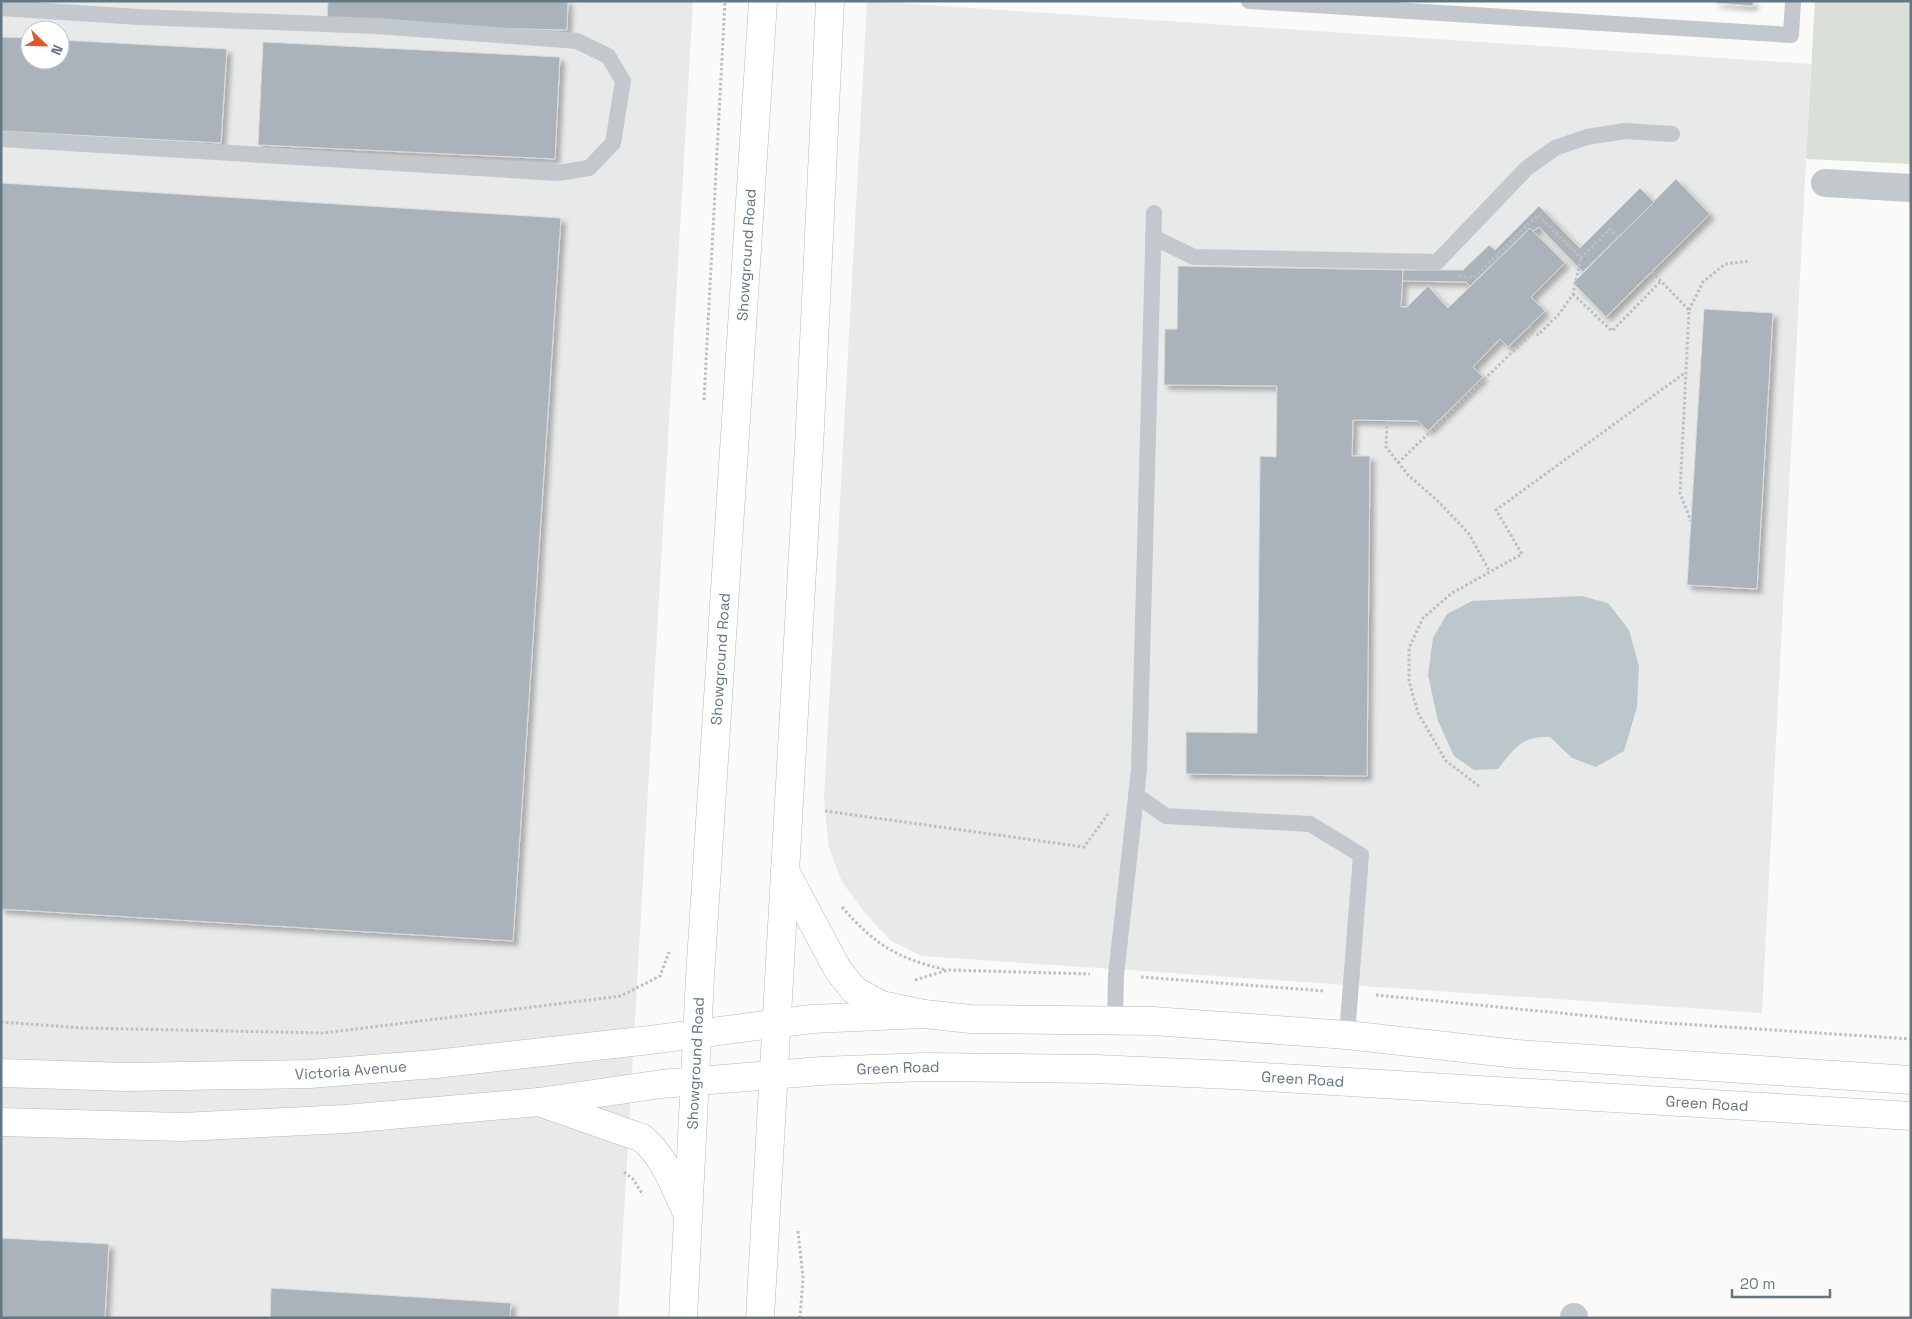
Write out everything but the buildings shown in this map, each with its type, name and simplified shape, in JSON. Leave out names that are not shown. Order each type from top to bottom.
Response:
[{"type":"main road","name":"Showground Road","points":[[683,1318],[697,1034],[763,1]]},
{"type":"main road","points":[[760,1318],[810,419],[830,1]]},
{"type":"main road","points":[[785,871],[838,970],[854,990],[881,1005],[924,1014],[971,1019],[1153,1021],[1347,1034],[1517,1054],[1911,1080]]},
{"type":"main road","points":[[697,1034],[812,1019],[924,1014]]},
{"type":"main road","name":"Victoria Avenue","points":[[1,1073],[126,1077],[309,1074],[434,1064],[697,1034]]},
{"type":"main road","name":"Green Road","points":[[695,1081],[925,1067],[1096,1069],[1324,1080],[1911,1116]]},
{"type":"main road","points":[[1,1122],[182,1127],[346,1119],[539,1102],[695,1081]]},
{"type":"main road","points":[[539,1102],[642,1138],[654,1148],[688,1216]]},
{"type":"street","points":[[1825,183],[1911,188]]},
{"type":"lane","points":[[1249,1],[1791,35],[1793,1]]},
{"type":"lane","points":[[1,8],[139,17],[377,26],[577,41],[608,56],[623,81],[614,143],[589,168],[558,173],[1,140]]},
{"type":"lane","points":[[1153,238],[1194,257],[1437,262],[1527,168],[1555,148],[1587,137],[1625,131],[1672,134]]},
{"type":"lane","points":[[1115,1021],[1116,975],[1139,770],[1154,213]]},
{"type":"lane","points":[[1136,796],[1166,816],[1310,824],[1362,855],[1347,1034]]},
{"type":"path","points":[[1457,276],[1475,276],[1538,215],[1581,258]]},
{"type":"path","points":[[1529,327],[1538,335],[1560,312],[1573,294],[1581,258],[1610,229],[1618,238]]},
{"type":"path","points":[[1691,521],[1680,493],[1690,310],[1703,282],[1725,264],[1749,261]]},
{"type":"path","points":[[1652,272],[1690,310]]},
{"type":"path","points":[[1573,294],[1612,331],[1660,281]]},
{"type":"path","points":[[1398,463],[1534,331]]},
{"type":"path","points":[[1480,786],[1446,762],[1418,713],[1409,681],[1409,648],[1423,618],[1452,593],[1522,554],[1496,510],[1686,372]]},
{"type":"path","points":[[1388,420],[1386,447],[1398,463],[1469,534],[1490,572]]},
{"type":"path","points":[[825,812],[1084,847],[1121,795],[1136,796]]},
{"type":"path","points":[[842,906],[861,928],[889,951],[924,965],[948,970],[1116,975],[1351,993],[1651,1022],[1911,1039]]},
{"type":"path","points":[[913,980],[948,970]]},
{"type":"path","points":[[1,1022],[83,1028],[324,1033],[621,996],[660,976]]},
{"type":"path","points":[[624,1172],[633,1179],[648,1204]]},
{"type":"shaded area","points":[[1,1],[693,1],[618,1318],[1,1318]]},
{"type":"shaded area","points":[[867,1],[1811,64],[1762,1013],[921,956],[890,940],[864,912],[842,882],[829,848],[824,798]]},
{"type":"shaded area","points":[[1815,1],[1911,1],[1911,164],[1806,159]]},
{"type":"shaded area","points":[[1582,596],[1608,603],[1629,630],[1639,666],[1637,707],[1624,751],[1596,767],[1572,758],[1550,737],[1540,737],[1525,741],[1514,749],[1498,769],[1474,770],[1454,756],[1438,721],[1428,675],[1433,638],[1447,614],[1472,601]]}]
